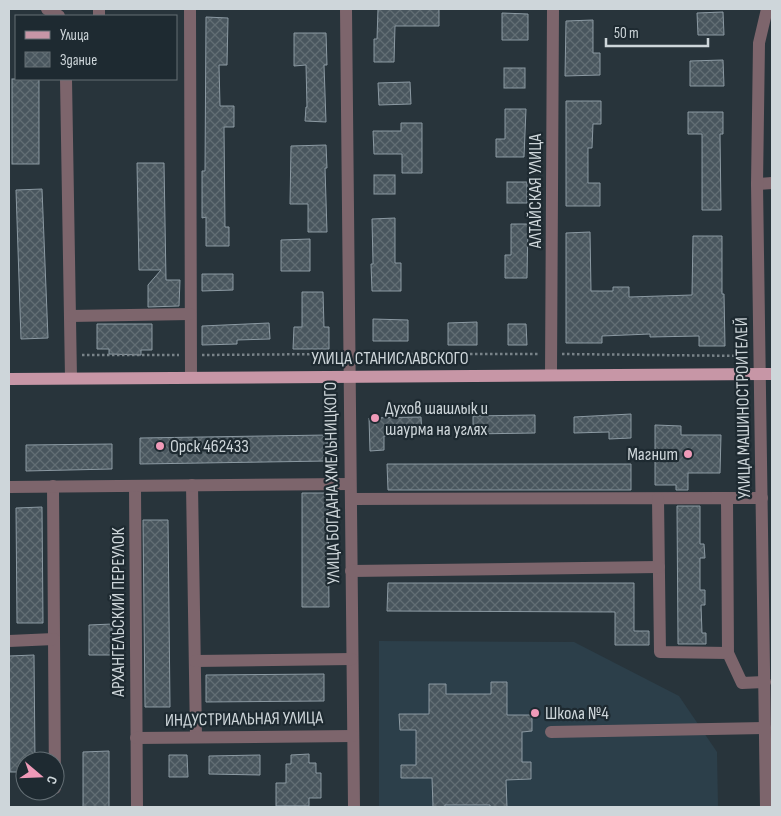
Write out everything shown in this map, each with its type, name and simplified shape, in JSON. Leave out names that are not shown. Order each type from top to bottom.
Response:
[{"type":"main road","name":"УЛИЦА СТАНИСЛАВСКОГО","points":[[9,379],[766,374]]},
{"type":"street","points":[[190,9],[191,377]]},
{"type":"street","name":"УЛИЦА БОГДАНА ХМЕЛЬНИЦКОГО","points":[[346,9],[348,376],[354,807]]},
{"type":"street","name":"АЛТАЙСКАЯ УЛИЦА","points":[[551,374],[553,9]]},
{"type":"street","name":"УЛИЦА МАШИНОСТРОИТЕЛЕЙ","points":[[766,807],[765,682],[768,624],[762,498],[767,485],[766,374],[760,356],[757,184],[759,43],[767,9]]},
{"type":"street","points":[[66,80],[71,378]]},
{"type":"street","points":[[757,184],[772,183]]},
{"type":"street","points":[[70,316],[190,314]]},
{"type":"street","points":[[9,487],[350,484]]},
{"type":"street","points":[[192,485],[196,737]]},
{"type":"street","points":[[53,486],[55,751]]},
{"type":"street","name":"АРХАНГЕЛЬСКИЙ ПЕРЕУЛОК","points":[[135,486],[136,807]]},
{"type":"street","points":[[727,498],[728,653],[742,683],[765,682]]},
{"type":"street","points":[[351,499],[762,498]]},
{"type":"street","points":[[658,499],[660,652],[728,653]]},
{"type":"street","points":[[351,571],[659,567]]},
{"type":"street","points":[[9,641],[54,640]]},
{"type":"street","points":[[194,661],[352,659]]},
{"type":"street","points":[[551,732],[765,728]]},
{"type":"street","name":"ИНДУСТРИАЛЬНАЯ УЛИЦА","points":[[136,738],[353,736]]},
{"type":"path","points":[[71,355],[551,354],[760,356]]},
{"type":"shaded area","name":"Школа №4","points":[[379,641],[574,642],[679,696],[717,752],[718,807],[379,807]]},
{"type":"building","points":[[378,9],[439,9],[439,26],[395,26],[394,62],[374,62],[374,39],[377,39]]},
{"type":"building","points":[[723,12],[724,35],[698,35],[697,13]]},
{"type":"building","points":[[502,13],[528,14],[528,40],[502,40]]},
{"type":"building","points":[[206,17],[228,18],[227,65],[219,65],[220,106],[234,106],[234,127],[224,127],[225,227],[229,227],[229,246],[206,246],[206,217],[202,218],[202,171],[205,171]]},
{"type":"building","points":[[593,20],[593,53],[600,53],[600,75],[565,76],[566,21]]},
{"type":"building","points":[[294,33],[326,33],[327,65],[324,65],[326,122],[305,121],[307,107],[306,65],[294,66]]},
{"type":"building","points":[[723,60],[724,86],[690,86],[690,61]]},
{"type":"building","points":[[504,68],[525,68],[525,88],[504,88]]},
{"type":"building","points":[[12,79],[39,80],[39,164],[12,164]]},
{"type":"building","points":[[410,82],[411,104],[379,105],[378,83]]},
{"type":"building","points":[[566,101],[601,101],[601,124],[593,124],[592,148],[588,148],[588,183],[600,183],[600,206],[566,206]]},
{"type":"building","points":[[505,109],[526,109],[524,157],[496,157],[496,139],[505,139]]},
{"type":"building","points":[[688,112],[723,112],[723,134],[720,134],[721,210],[702,210],[702,134],[688,134]]},
{"type":"building","points":[[401,123],[422,123],[422,173],[402,173],[402,154],[374,154],[373,131],[401,131]]},
{"type":"building","points":[[326,145],[327,232],[308,232],[308,204],[290,204],[291,146]]},
{"type":"building","points":[[137,163],[164,163],[166,280],[180,280],[179,306],[148,307],[148,285],[161,270],[139,270]]},
{"type":"building","points":[[374,175],[395,175],[395,194],[374,194]]},
{"type":"building","points":[[507,182],[527,182],[527,203],[507,203]]},
{"type":"building","points":[[42,189],[48,338],[21,339],[16,190]]},
{"type":"building","points":[[395,218],[395,263],[401,263],[401,291],[372,291],[372,219]]},
{"type":"building","points":[[511,224],[528,224],[527,278],[505,278],[505,255],[511,255]]},
{"type":"building","points":[[590,232],[591,291],[613,291],[613,287],[629,287],[629,297],[692,295],[693,236],[722,236],[722,294],[724,294],[725,346],[699,346],[699,336],[650,337],[650,334],[602,336],[602,343],[566,343],[566,233]]},
{"type":"building","points":[[310,239],[310,271],[281,271],[281,240]]},
{"type":"building","points":[[202,274],[233,274],[233,290],[202,291]]},
{"type":"building","points":[[302,292],[323,292],[324,327],[329,327],[329,349],[293,349],[294,327],[302,327]]},
{"type":"building","points":[[373,319],[408,320],[408,341],[373,341]]},
{"type":"building","points":[[477,322],[477,345],[448,345],[448,323]]},
{"type":"building","points":[[269,323],[270,339],[237,340],[237,344],[202,345],[202,326]]},
{"type":"building","points":[[97,324],[152,324],[152,350],[141,350],[141,355],[109,354],[109,349],[97,349]]},
{"type":"building","points":[[508,324],[526,324],[527,345],[508,345]]},
{"type":"building","points":[[631,414],[631,438],[609,439],[609,432],[574,433],[574,417]]},
{"type":"building","points":[[535,415],[535,433],[473,434],[473,416]]},
{"type":"building","points":[[421,417],[422,435],[384,436],[384,450],[370,451],[369,418]]},
{"type":"building","name":"Магнит","points":[[655,425],[681,426],[681,435],[721,435],[720,473],[688,473],[688,490],[676,490],[676,485],[655,485]]},
{"type":"building","points":[[327,435],[328,461],[140,464],[140,438]]},
{"type":"building","points":[[112,444],[112,469],[26,471],[26,445]]},
{"type":"building","points":[[387,464],[631,464],[631,490],[388,490]]},
{"type":"building","points":[[302,493],[328,493],[329,607],[302,607]]},
{"type":"building","points":[[677,506],[700,506],[700,544],[704,544],[705,558],[700,558],[700,590],[705,590],[705,605],[701,605],[702,633],[706,633],[706,644],[678,644]]},
{"type":"building","points":[[42,507],[43,623],[17,623],[16,508]]},
{"type":"building","points":[[143,520],[168,520],[170,707],[145,707]]},
{"type":"building","points":[[388,583],[634,583],[634,631],[649,631],[649,645],[615,645],[615,612],[387,611]]},
{"type":"building","points":[[112,624],[112,655],[89,655],[89,625]]},
{"type":"building","points":[[34,655],[35,751],[15,751],[15,772],[10,772],[9,656]]},
{"type":"building","points":[[324,674],[324,701],[206,702],[206,675]]},
{"type":"building","points":[[491,682],[507,682],[507,715],[532,715],[532,731],[522,732],[522,762],[531,762],[531,779],[506,780],[507,807],[445,805],[445,807],[433,807],[432,778],[401,778],[401,765],[416,765],[416,730],[400,730],[399,714],[429,714],[429,684],[446,684],[446,694],[491,694]]},
{"type":"building","points":[[109,751],[109,807],[83,807],[83,752]]},
{"type":"building","points":[[309,754],[309,763],[316,763],[316,773],[321,773],[321,798],[309,798],[309,806],[276,806],[276,783],[286,783],[286,764],[291,764],[291,755]]},
{"type":"building","points":[[169,755],[187,755],[188,777],[169,777]]},
{"type":"building","points":[[260,755],[260,775],[209,774],[209,756]]},
{"type":"place","name":"Духов шашлык и шаурма на углях","points":[[375,418]]},
{"type":"place","name":"Орск 462433","points":[[160,446]]},
{"type":"place","name":"Магнит","points":[[688,454]]},
{"type":"place","name":"Школа №4","points":[[535,713]]}]
